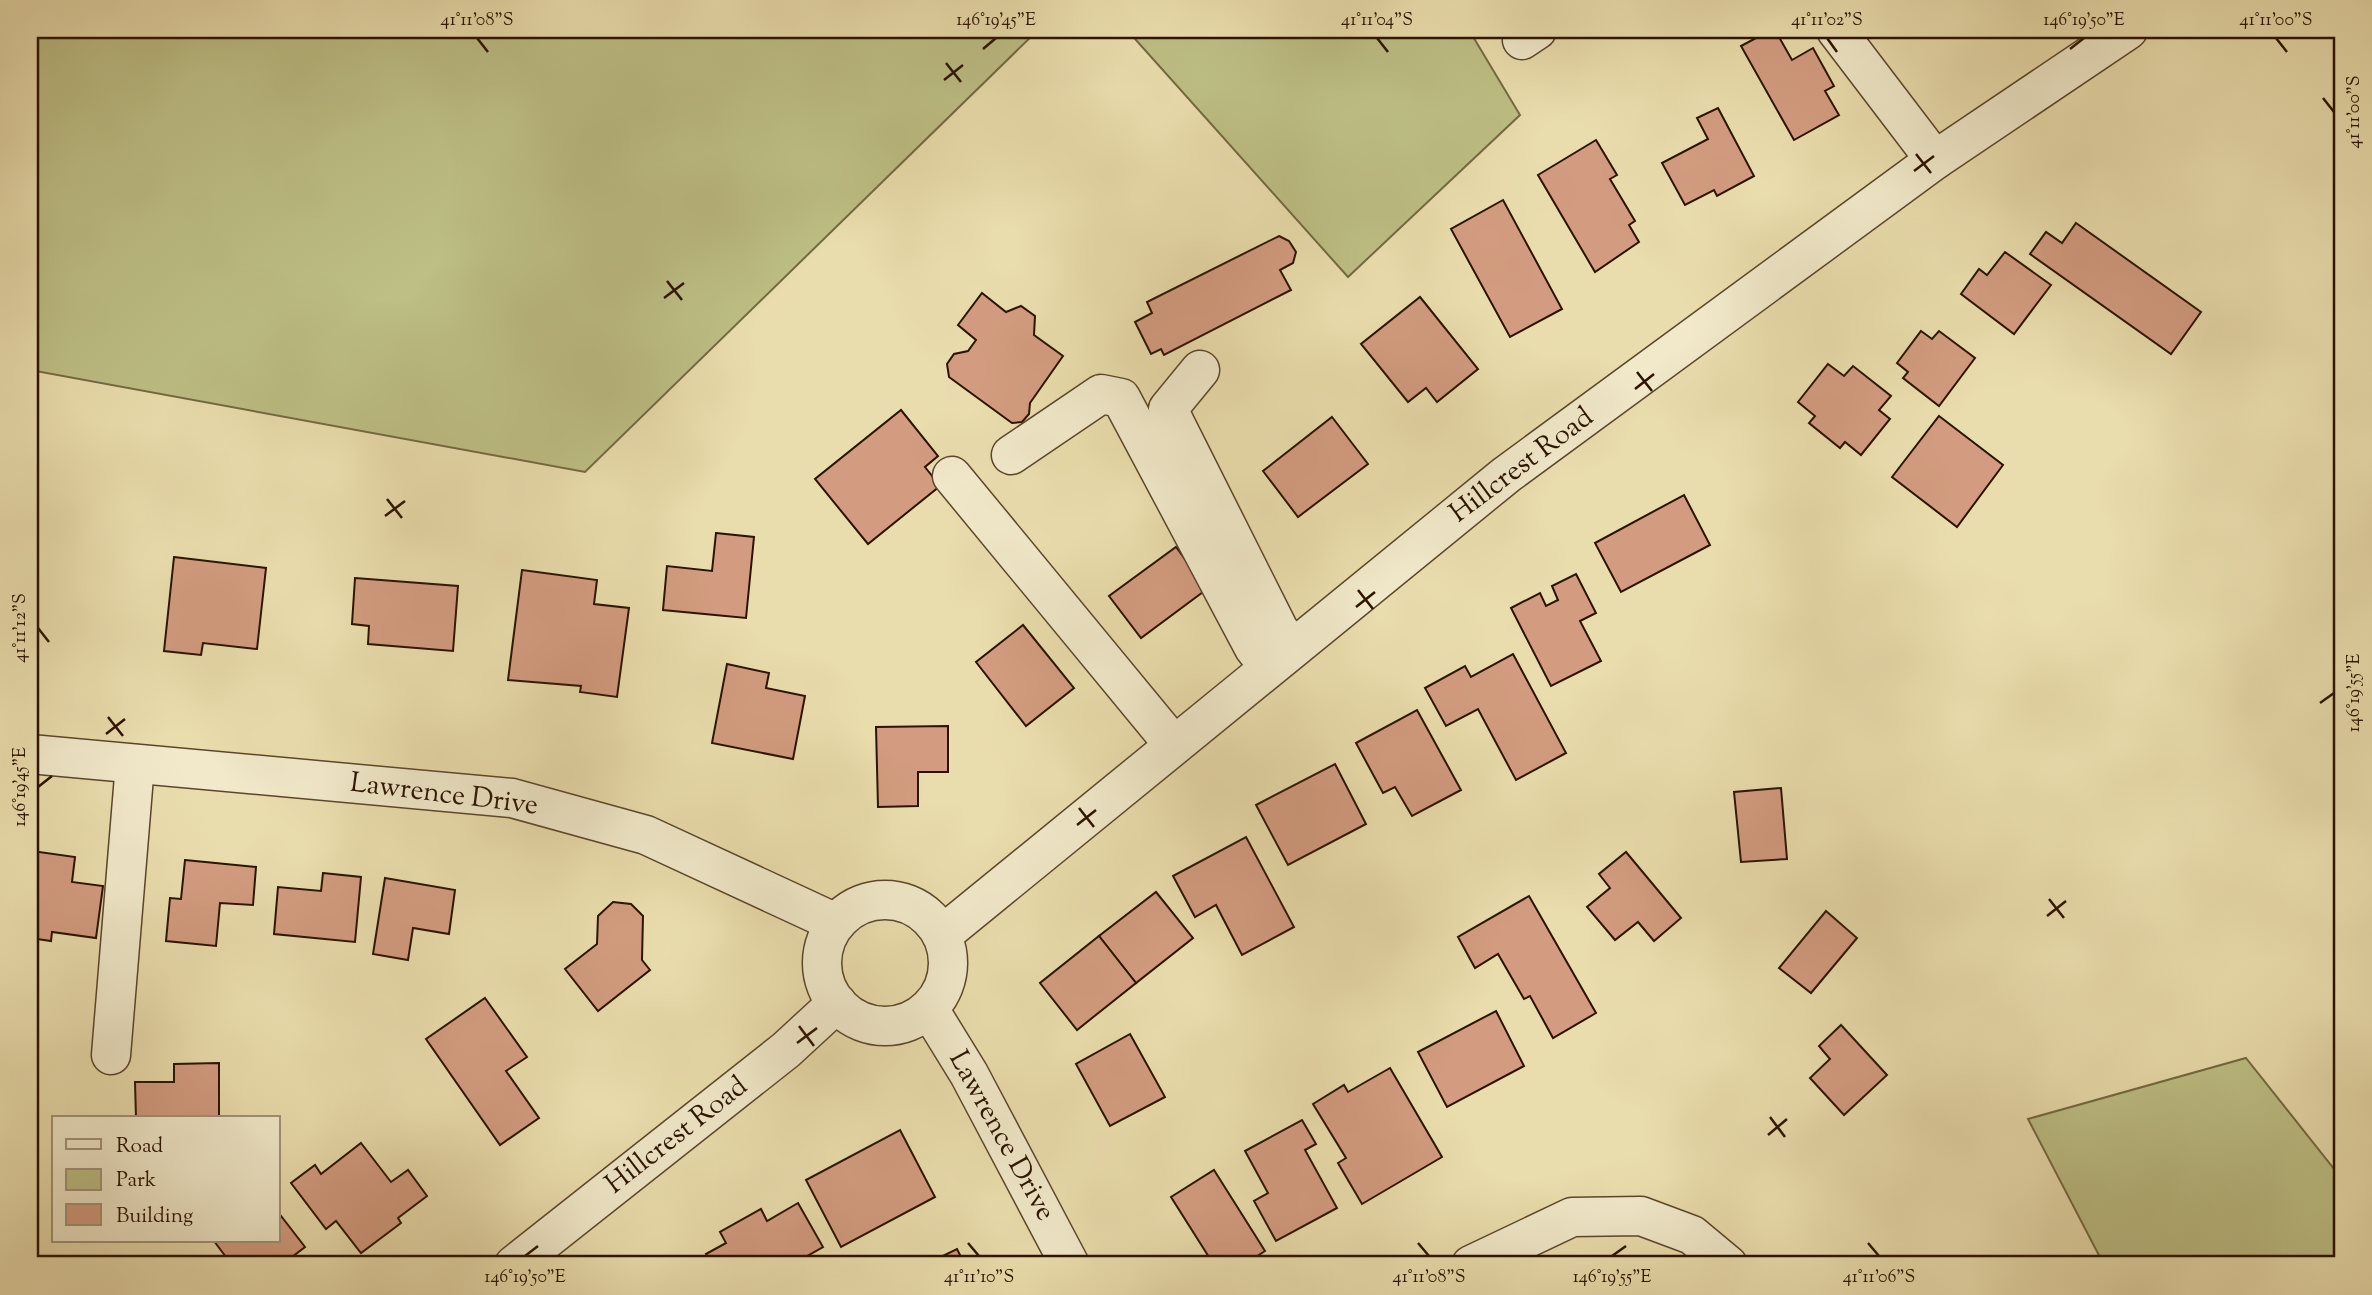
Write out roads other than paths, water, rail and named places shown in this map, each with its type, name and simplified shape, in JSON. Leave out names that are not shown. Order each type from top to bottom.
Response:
[{"type":"street","points":[[1836,30],[1935,160]]},
{"type":"street","name":"Hillcrest Road","points":[[942,935],[1506,475],[1935,160],[2128,30]]},
{"type":"street","points":[[1011,455],[1101,394],[1121,398],[1254,648],[1281,657],[1279,630],[1168,409],[1200,370]]},
{"type":"street","points":[[952,476],[1173,744]]},
{"type":"street","name":"Lawrence Drive","points":[[30,754],[513,798],[646,835],[836,923]]},
{"type":"street","points":[[111,1055],[135,764]]},
{"type":"street","points":[[873,900],[896,900],[916,908],[928,917],[942,935],[948,956],[946,978],[929,1009],[911,1021],[890,1027],[867,1025],[847,1015],[829,995],[821,974],[821,952],[836,923],[853,907],[873,900]]},
{"type":"street","name":"Hillcrest Road","points":[[514,1265],[786,1050],[836,1003]]},
{"type":"street","name":"Lawrence Drive","points":[[929,1009],[969,1074],[1070,1265]]},
{"type":"street","points":[[1471,1265],[1572,1217],[1641,1216],[1692,1235],[1728,1265]]}]
